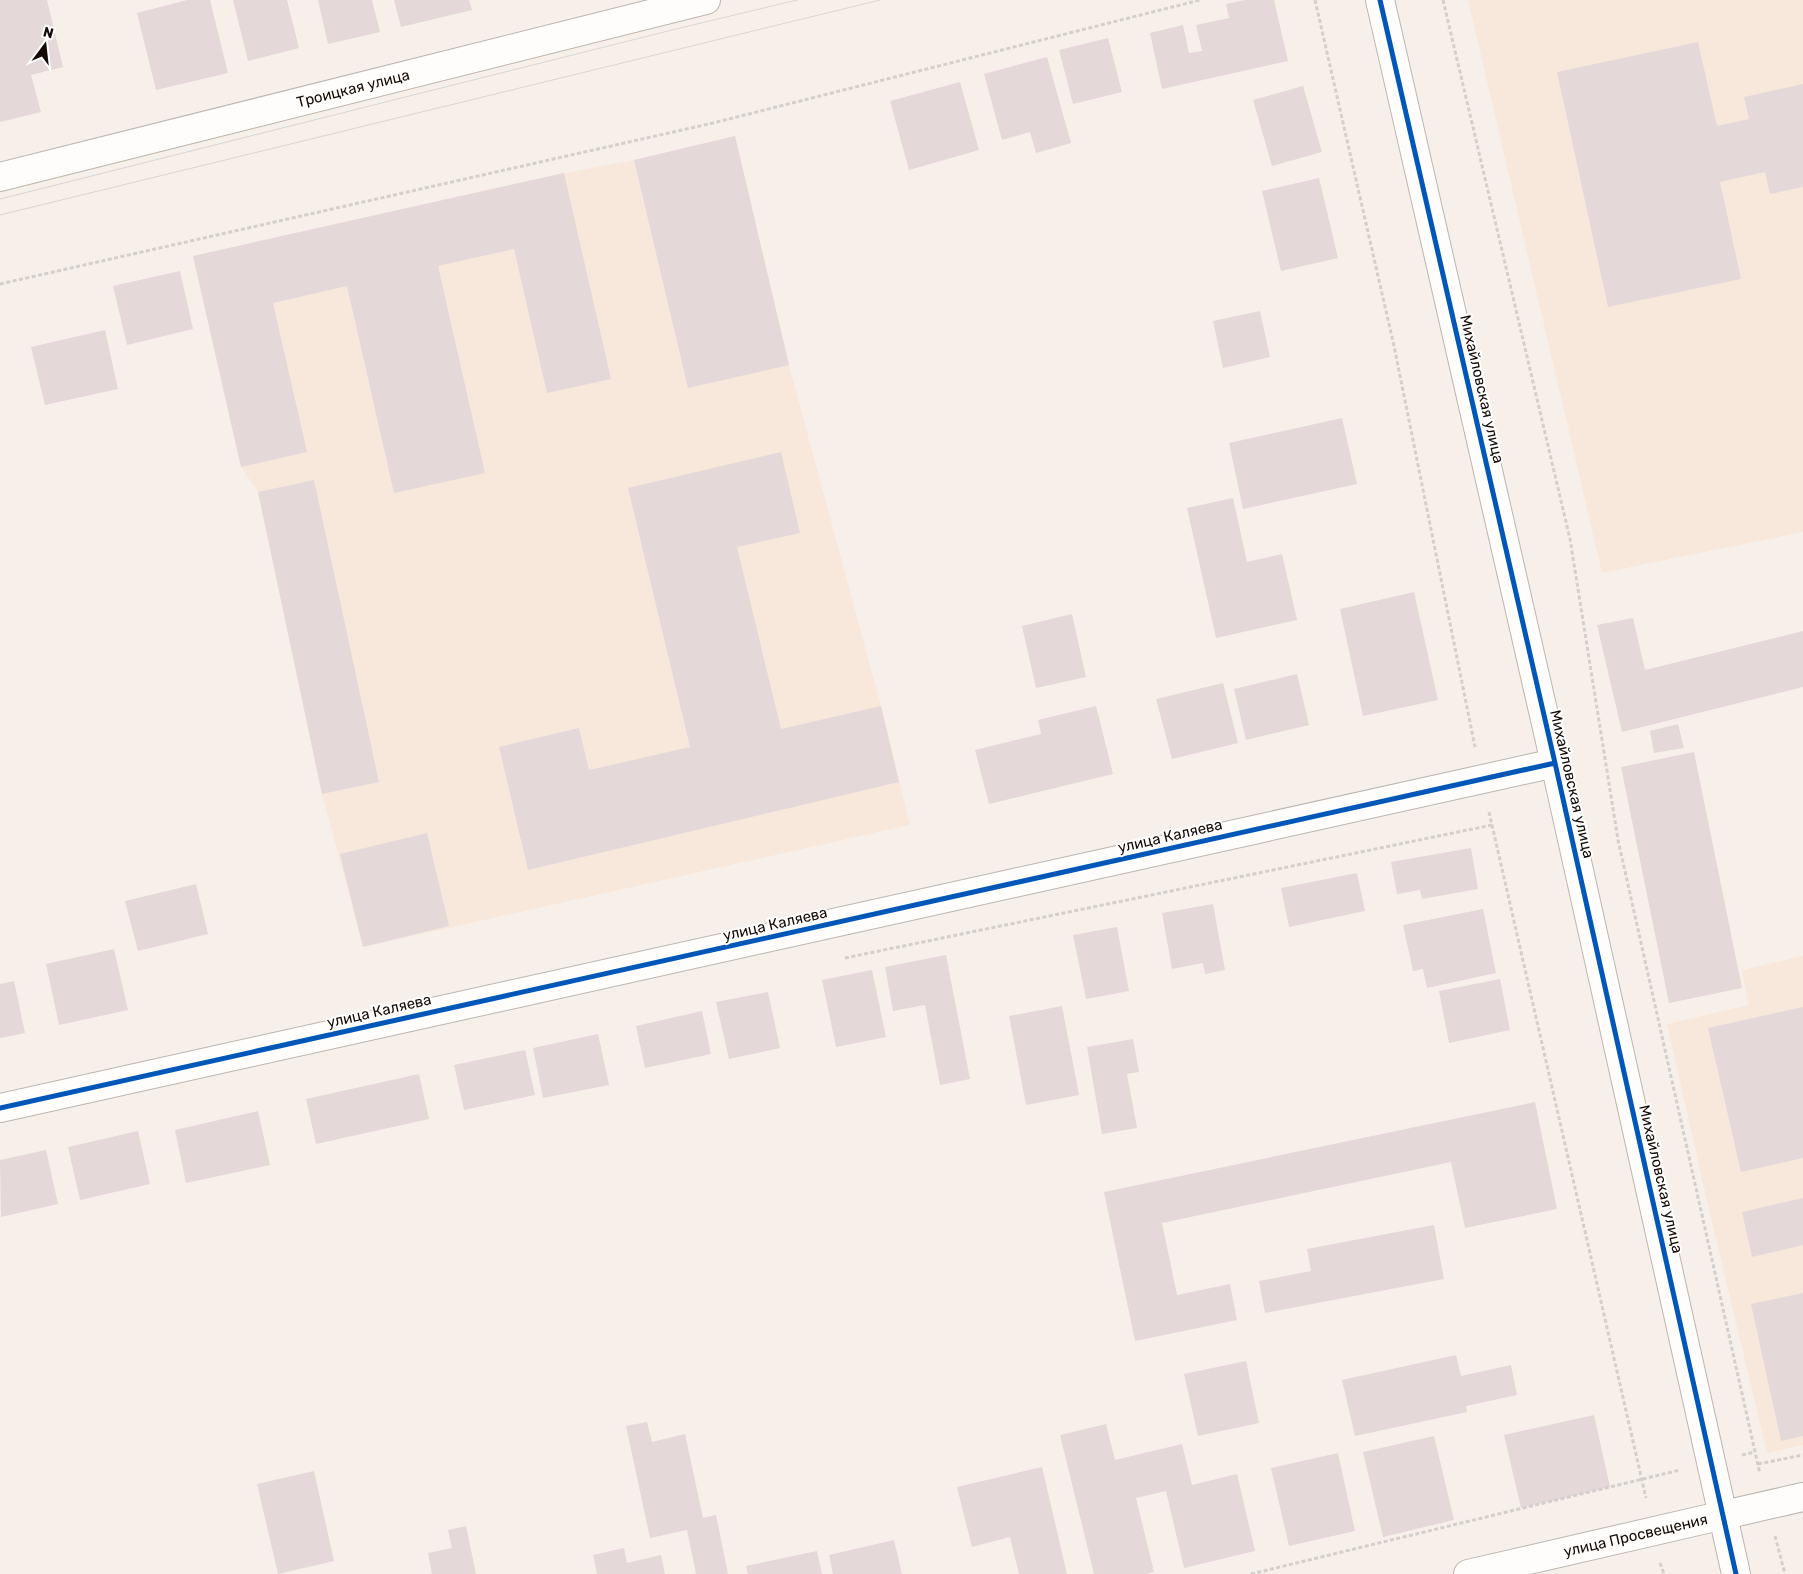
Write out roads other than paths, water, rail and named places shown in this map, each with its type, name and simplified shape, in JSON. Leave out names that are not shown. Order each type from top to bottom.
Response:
[{"type":"street","name":"Троицкая улица","points":[[0,178],[706,0]]},
{"type":"street","name":"Михайловская улица","points":[[1380,0],[1555,763],[1736,1574]]},
{"type":"street","name":"улица Каляева","points":[[0,1108],[1555,763]]},
{"type":"street","name":"улица Просвещения","points":[[1468,1574],[1803,1496]]},
{"type":"tram line","points":[[0,199],[797,0]]},
{"type":"tram line","points":[[0,215],[880,0]]}]
